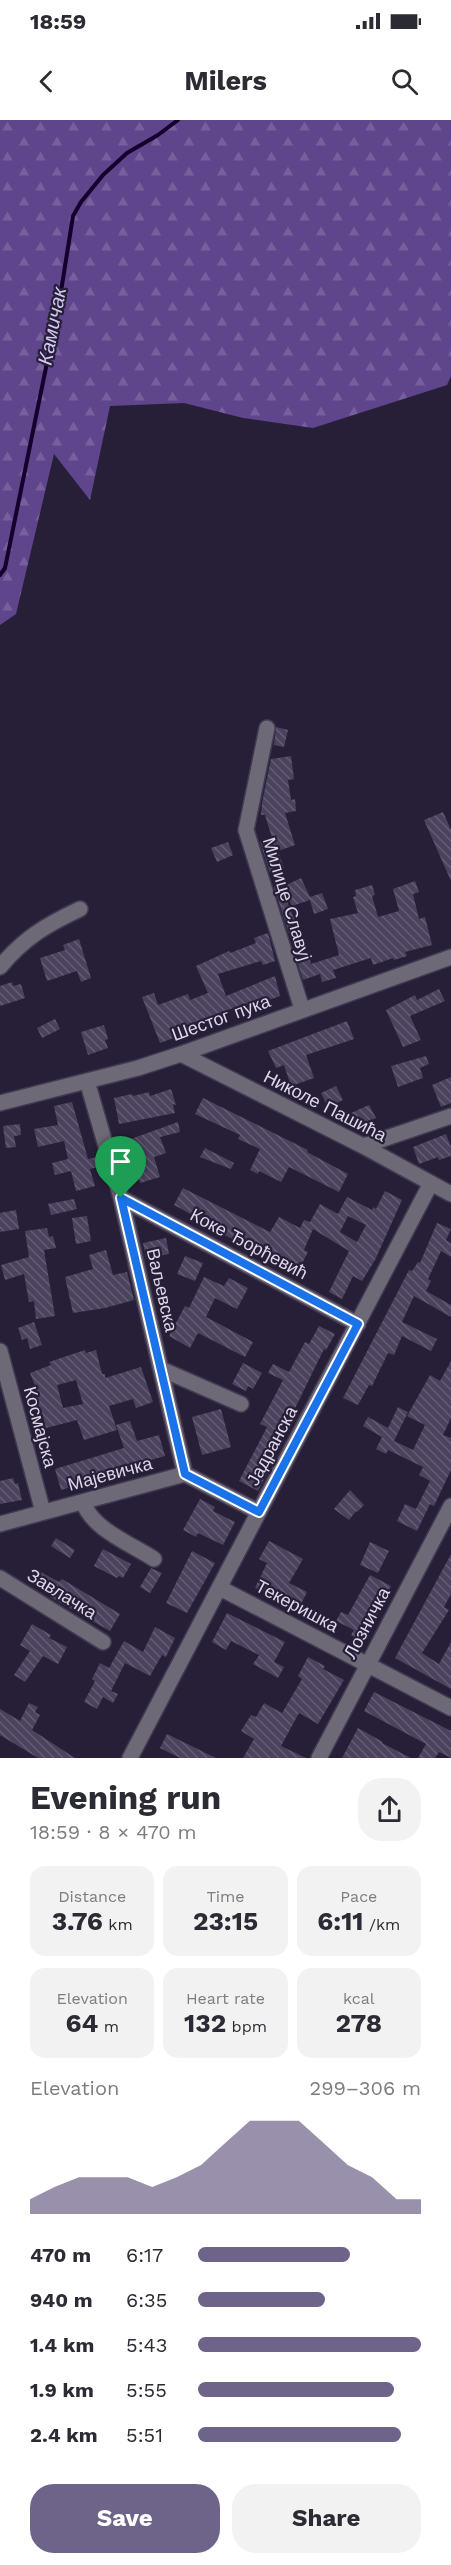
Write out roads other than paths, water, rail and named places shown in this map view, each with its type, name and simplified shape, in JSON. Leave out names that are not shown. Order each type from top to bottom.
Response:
[{"type":"street","name":"Милице Славуј","points":[[267,728],[246,830],[302,1009]]},
{"type":"street","points":[[0,967],[17,946],[44,926],[80,909]]},
{"type":"street","name":"Шестог пука","points":[[0,1103],[181,1054],[451,957]]},
{"type":"street","name":"Николе Пашића","points":[[181,1054],[363,1146],[451,1194]]},
{"type":"street","name":"Ваљевска","points":[[87,1081],[121,1198],[185,1474]]},
{"type":"street","points":[[363,1146],[451,1116]]},
{"type":"street","name":"Јадранска","points":[[130,1758],[431,1183]]},
{"type":"street","name":"Коке Ђорђевић","points":[[121,1198],[358,1324]]},
{"type":"street","name":"Космајска","points":[[0,1351],[43,1512]]},
{"type":"street","points":[[161,1369],[241,1404]]},
{"type":"street","points":[[185,1474],[259,1512]]},
{"type":"street","name":"Мајевичка","points":[[0,1524],[185,1474]]},
{"type":"street","points":[[83,1502],[86,1511],[96,1522],[154,1559]]},
{"type":"street","name":"Лозничка","points":[[319,1758],[451,1506]]},
{"type":"street","points":[[437,1533],[451,1541]]},
{"type":"street","name":"Завлачка","points":[[0,1578],[103,1642]]},
{"type":"street","name":"Текеришка","points":[[220,1588],[451,1708]]},
{"type":"waterway","name":"Камичак","points":[[0,575],[5,568],[59,304],[73,216],[81,202],[103,175],[127,153],[178,120]]}]
